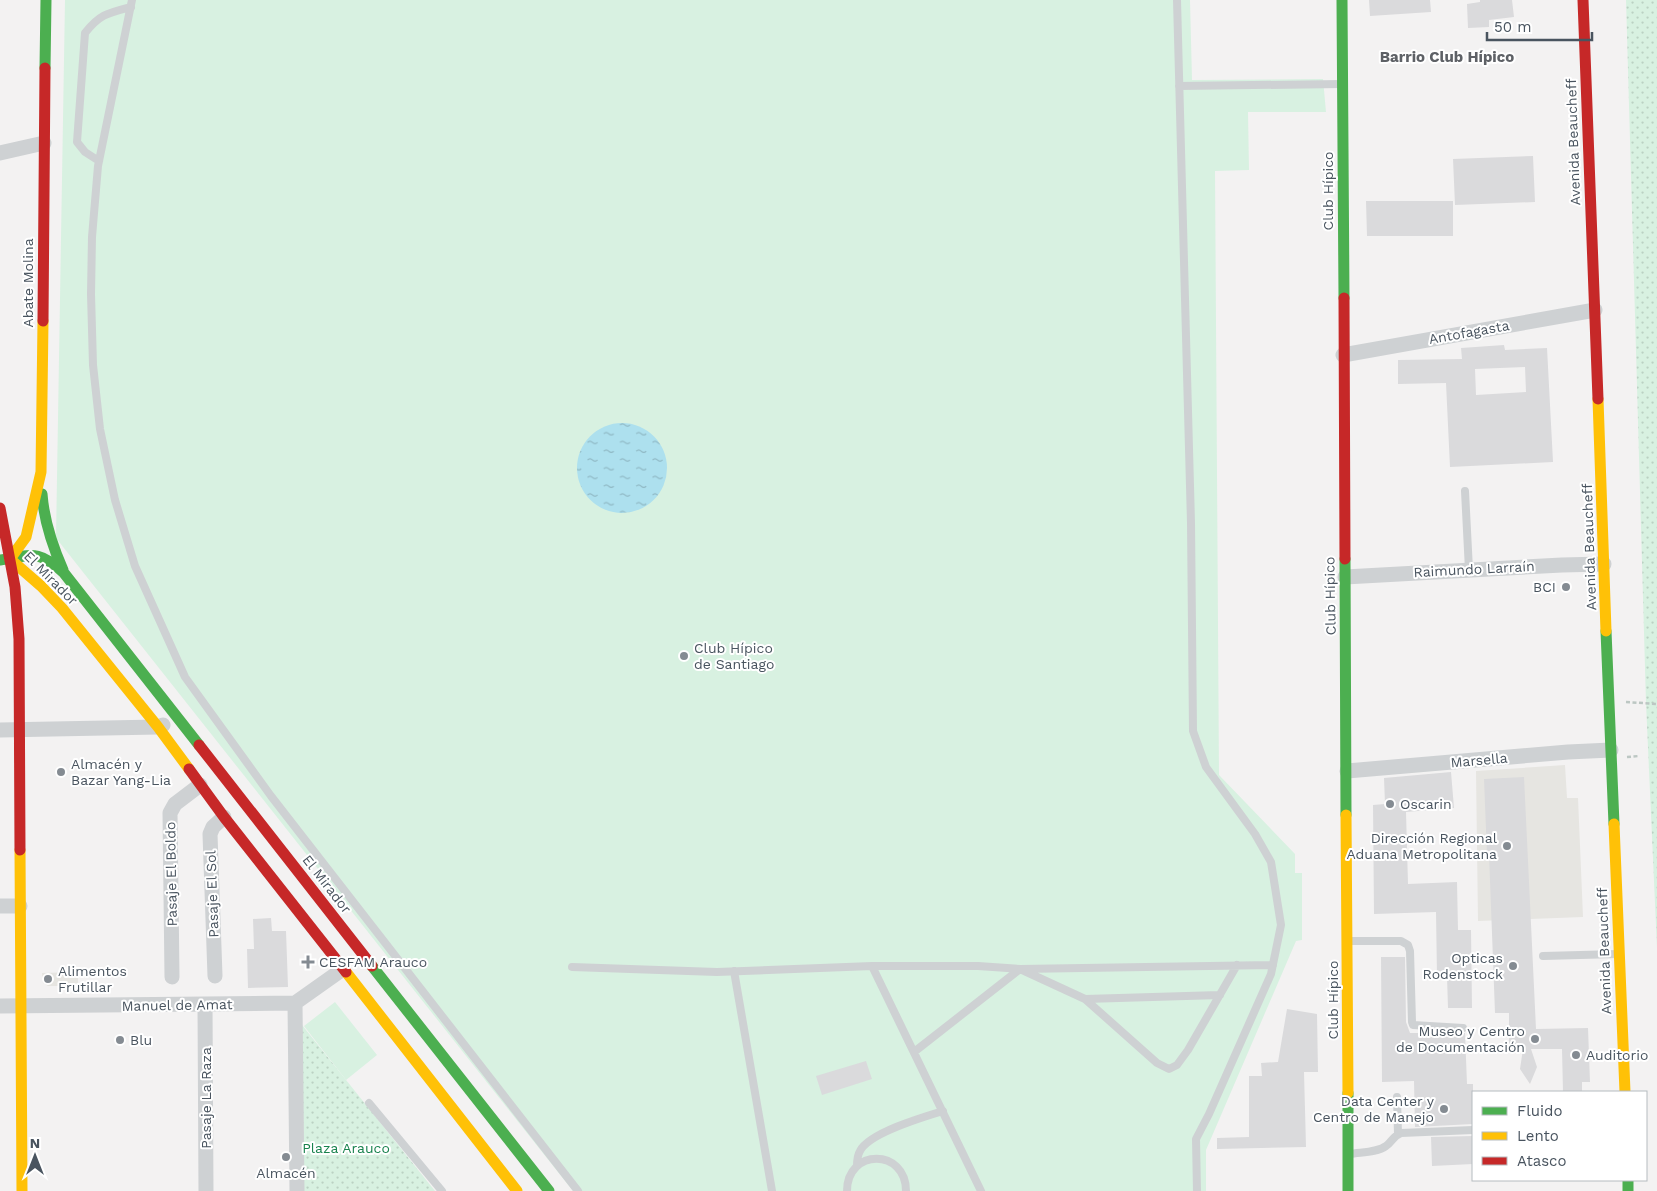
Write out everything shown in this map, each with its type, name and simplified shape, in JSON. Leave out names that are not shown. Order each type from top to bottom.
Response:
[{"type":"main road","name":"Abate Molina","points":[[5,559],[26,537],[41,472],[46,0]]},
{"type":"main road","name":"Club Hípico","points":[[1342,0],[1348,1191]]},
{"type":"main road","name":"Avenida Beaucheff","points":[[1583,0],[1625,1091]]},
{"type":"main road","points":[[41,472],[46,523],[52,545],[64,573]]},
{"type":"main road","points":[[0,508],[5,559],[18,613],[22,1191]]},
{"type":"main road","name":"El Mirador","points":[[5,559],[24,555],[39,556],[53,563],[64,573],[394,996],[549,1191]]},
{"type":"main road","name":"El Mirador","points":[[5,559],[41,586],[62,608],[158,727],[224,817],[517,1191]]},
{"type":"main road","points":[[374,1010],[394,996]]},
{"type":"street","points":[[0,153],[44,143]]},
{"type":"street","name":"Antofagasta","points":[[1343,355],[1595,310]]},
{"type":"street","name":"Raimundo Larraín","points":[[1345,576],[1604,564]]},
{"type":"street","points":[[0,730],[158,727],[177,717]]},
{"type":"street","name":"Marsella","points":[[1347,771],[1611,750]]},
{"type":"street","name":"Pasaje El Boldo","points":[[172,977],[170,813],[175,804],[200,785]]},
{"type":"street","name":"Pasaje El Sol","points":[[215,976],[210,834],[213,827],[224,817]]},
{"type":"street","points":[[0,906],[20,906]]},
{"type":"street","points":[[297,1191],[295,1003],[343,969]]},
{"type":"street","name":"Manuel de Amat","points":[[0,1006],[295,1003]]},
{"type":"street","name":"Pasaje La Raza","points":[[205,1004],[206,1191]]},
{"type":"lane","points":[[1177,0],[1191,523],[1193,731],[1206,766],[1255,834],[1271,862],[1281,925],[1271,974],[1217,1097],[1196,1139],[1197,1191]]},
{"type":"lane","points":[[132,4],[100,161],[92,237],[91,294],[93,366],[100,429],[115,500],[135,566],[185,677],[271,796],[578,1191]]},
{"type":"lane","points":[[100,161],[85,152],[77,142],[85,33],[93,22],[110,12],[132,4]]},
{"type":"lane","points":[[1179,86],[1342,84]]},
{"type":"lane","points":[[1465,491],[1469,570]]},
{"type":"lane","points":[[1348,941],[1405,942],[1410,951],[1413,1025],[1462,1028]]},
{"type":"lane","points":[[1543,956],[1620,954]]},
{"type":"lane","points":[[572,967],[734,971],[872,966],[978,966],[1020,969],[1273,964]]},
{"type":"lane","points":[[1020,969],[1085,999],[1157,1063],[1169,1070],[1177,1064],[1188,1050],[1236,965]]},
{"type":"lane","points":[[872,966],[982,1191]]},
{"type":"lane","points":[[914,1052],[1020,969]]},
{"type":"lane","points":[[734,971],[772,1191]]},
{"type":"lane","points":[[1085,999],[1220,995]]},
{"type":"lane","points":[[1397,1097],[1398,1134]]},
{"type":"lane","points":[[369,1103],[442,1191]]},
{"type":"lane","points":[[857,1166],[860,1150],[865,1145],[894,1127],[943,1111]]},
{"type":"lane","points":[[1348,1154],[1376,1150],[1386,1146],[1398,1134],[1472,1130]]},
{"type":"lane","points":[[847,1191],[849,1178],[857,1166],[876,1158],[896,1165],[905,1177],[906,1191]]},
{"type":"path","points":[[1610,702],[1657,704]]},
{"type":"shaded area","points":[[1565,765],[1567,798],[1578,798],[1583,917],[1478,921],[1476,771]]},
{"type":"shaded area","points":[[78,972],[78,986],[48,986],[43,983],[42,973]]},
{"type":"green space","name":"Club Hípico de Santiago","points":[[65,0],[1190,0],[1192,80],[1323,79],[1326,112],[1248,112],[1249,170],[1215,171],[1219,775],[1295,854],[1295,873],[1302,873],[1302,940],[1296,941],[1206,1150],[1206,1191],[573,1191],[56,538]]},
{"type":"green space","points":[[1626,0],[1657,0],[1657,948],[1646,703]]},
{"type":"green space","points":[[335,1002],[377,1055],[346,1080],[304,1026]]},
{"type":"green space","name":"Plaza Arauco","points":[[302,1025],[435,1191],[304,1191]]},
{"type":"water","points":[[622,423],[639,426],[654,436],[664,451],[667,468],[664,485],[654,500],[639,510],[622,513],[605,510],[590,500],[580,485],[577,468],[580,451],[590,436],[605,426]]},
{"type":"building","points":[[1369,0],[1430,0],[1431,12],[1370,16]]},
{"type":"building","points":[[1480,0],[1512,0],[1514,17],[1489,20],[1489,27],[1468,28],[1467,4],[1480,2]]},
{"type":"building","points":[[1533,156],[1535,202],[1455,205],[1453,159]]},
{"type":"building","points":[[1366,201],[1453,201],[1453,236],[1367,236]]},
{"type":"building","points":[[1504,345],[1505,350],[1547,348],[1553,462],[1450,467],[1446,383],[1398,384],[1398,360],[1462,359],[1461,348]],"holes":[[[1525,367],[1526,392],[1476,395],[1475,369]]]},
{"type":"building","points":[[1451,772],[1454,808],[1406,812],[1408,884],[1457,882],[1458,930],[1471,930],[1472,1008],[1448,1008],[1447,976],[1437,976],[1436,912],[1374,914],[1373,805],[1385,804],[1384,778]]},
{"type":"building","points":[[1524,777],[1536,1029],[1588,1028],[1590,1082],[1582,1082],[1582,1091],[1563,1091],[1562,1049],[1531,1049],[1537,1067],[1530,1084],[1520,1069],[1523,1049],[1509,1050],[1509,1013],[1495,1013],[1484,779]]},
{"type":"building","points":[[271,918],[272,931],[286,931],[288,987],[248,988],[247,949],[254,949],[253,919]]},
{"type":"building","points":[[1381,957],[1405,957],[1406,1022],[1410,1033],[1465,1033],[1467,1084],[1473,1084],[1472,1124],[1415,1127],[1414,1081],[1382,1082]]},
{"type":"building","points":[[1287,1009],[1317,1014],[1318,1072],[1304,1072],[1306,1147],[1217,1149],[1217,1138],[1249,1137],[1249,1076],[1262,1076],[1261,1063],[1278,1062]]},
{"type":"building","points":[[866,1061],[872,1079],[822,1095],[816,1076]]},
{"type":"building","points":[[1472,1136],[1472,1164],[1432,1166],[1431,1137]]},
{"type":"traffic: fast","points":[[45,68],[46,0]]},
{"type":"traffic: fast","points":[[1342,0],[1344,298]]},
{"type":"traffic: fast","points":[[42,494],[49,533],[63,570]]},
{"type":"traffic: fast","points":[[0,560],[27,556],[41,557],[48,560],[64,573],[199,745]]},
{"type":"traffic: fast","points":[[1345,559],[1346,815]]},
{"type":"traffic: fast","points":[[1606,631],[1614,824]]},
{"type":"traffic: fast","points":[[372,966],[549,1191]]},
{"type":"traffic: fast","points":[[1348,1093],[1348,1191]]},
{"type":"traffic: fast","points":[[1628,1181],[1628,1191]]},
{"type":"traffic: slow","points":[[10,559],[26,537],[41,472],[43,321]]},
{"type":"traffic: slow","points":[[1598,399],[1606,631]]},
{"type":"traffic: slow","points":[[10,559],[41,586],[62,608],[158,727],[189,769]]},
{"type":"traffic: slow","points":[[1346,815],[1348,1093]]},
{"type":"traffic: slow","points":[[1614,824],[1625,1091]]},
{"type":"traffic: slow","points":[[20,850],[22,1191]]},
{"type":"traffic: slow","points":[[346,972],[517,1191]]},
{"type":"traffic: jam","points":[[1583,0],[1598,399]]},
{"type":"traffic: jam","points":[[43,321],[45,68]]},
{"type":"traffic: jam","points":[[1344,298],[1345,559]]},
{"type":"traffic: jam","points":[[0,508],[15,587],[19,639],[20,850]]},
{"type":"traffic: jam","points":[[199,745],[372,966]]},
{"type":"traffic: jam","points":[[189,769],[224,817],[346,972]]},
{"type":"place","name":"BCI","points":[[1566,587]]},
{"type":"place","name":"Club Hípico de Santiago","points":[[684,656]]},
{"type":"place","name":"Almacén y Bazar Yang-Lia","points":[[61,772]]},
{"type":"place","name":"Oscarin","points":[[1390,804]]},
{"type":"place","name":"Dirección Regional Aduana Metropolitana","points":[[1507,846]]},
{"type":"place","name":"CESFAM Arauco","points":[[308,962]]},
{"type":"place","name":"Opticas Rodenstock","points":[[1513,966]]},
{"type":"place","name":"Alimentos Frutillar","points":[[48,979]]},
{"type":"place","name":"Museo y Centro de Documentación","points":[[1535,1039]]},
{"type":"place","name":"Blu","points":[[120,1040]]},
{"type":"place","name":"Auditorio","points":[[1576,1055]]},
{"type":"place","name":"Data Center y Centro de Manejo","points":[[1444,1109]]},
{"type":"place","name":"Almacén","points":[[286,1157]]},
{"type":"district","name":"Barrio Club Hípico","points":[[1447,57]]}]
